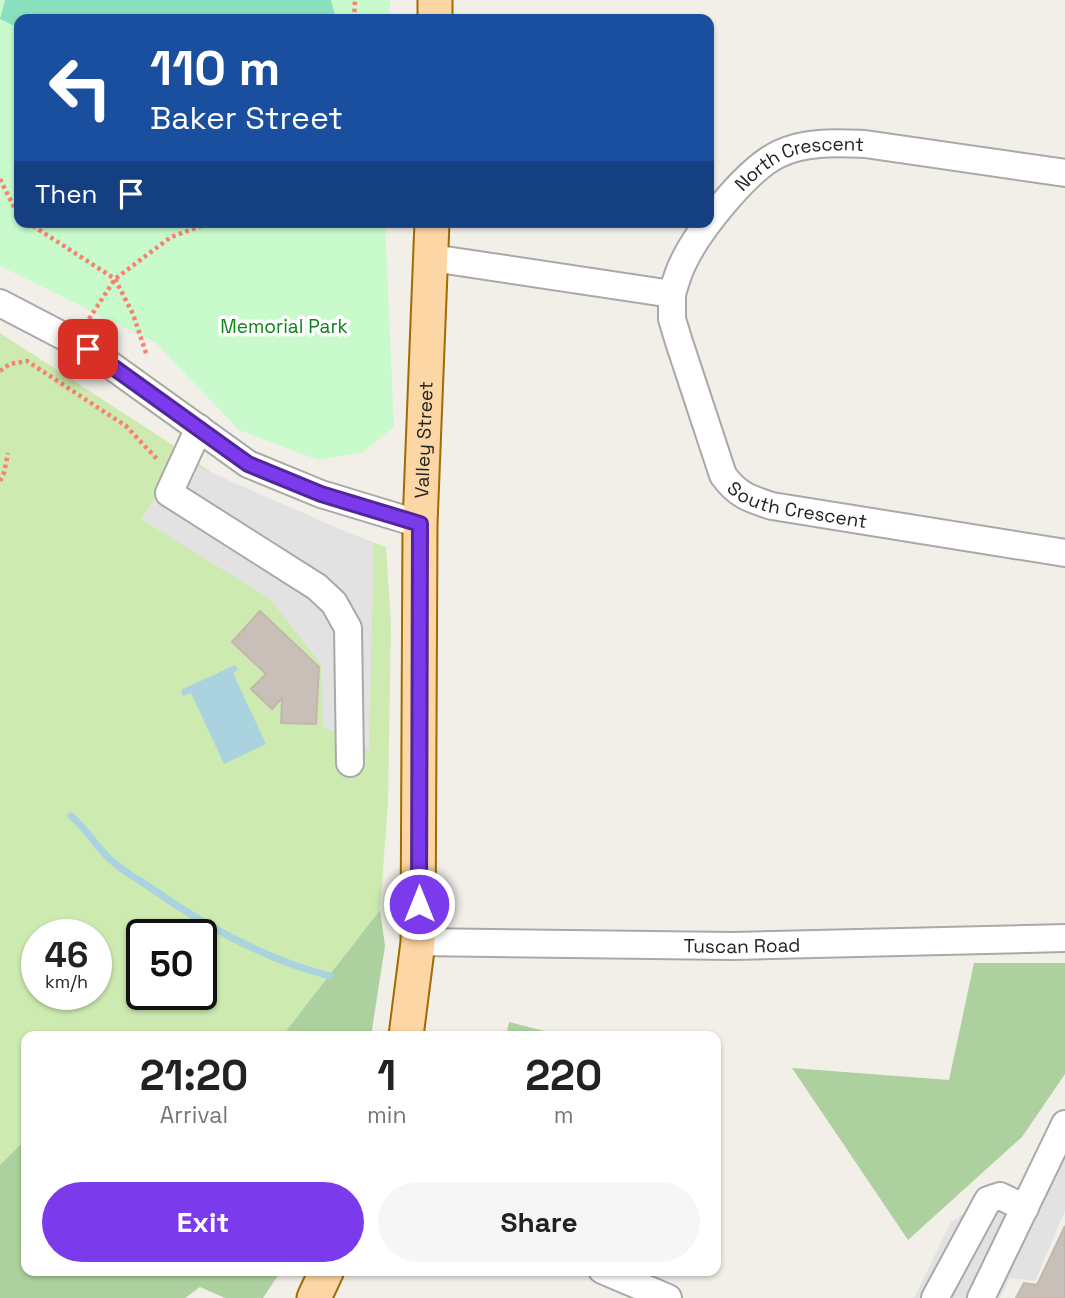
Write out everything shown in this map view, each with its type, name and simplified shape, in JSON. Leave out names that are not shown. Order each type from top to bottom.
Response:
[{"type":"main road","name":"Valley Street","points":[[406,1031],[418,942],[420,524],[432,228]]},
{"type":"main road","points":[[314,1298],[324,1276]]},
{"type":"street","name":"North Crescent","points":[[714,218],[734,192],[760,167],[780,153],[807,145],[865,144],[1065,173]]},
{"type":"street","name":"North Crescent","points":[[672,294],[682,264],[706,228]]},
{"type":"street","points":[[432,258],[672,294]]},
{"type":"street","name":"South Crescent","points":[[672,294],[672,319],[679,342],[723,475],[733,489],[748,498],[772,506],[1065,553]]},
{"type":"street","points":[[0,303],[88,349],[248,464],[321,494],[420,524]]},
{"type":"street","points":[[199,428],[169,493],[317,587],[334,603],[348,628],[349,763]]},
{"type":"street","name":"Tuscan Road","points":[[418,942],[733,946],[1065,938]]},
{"type":"street","points":[[981,1298],[1065,1124]]},
{"type":"street","points":[[935,1298],[988,1200],[1000,1196],[1025,1208]]},
{"type":"street","points":[[616,1276],[668,1298]]},
{"type":"path","points":[[0,178],[14,207]]},
{"type":"path","points":[[36,228],[116,279],[133,314],[147,356]]},
{"type":"path","points":[[89,319],[116,279],[171,237],[196,228]]},
{"type":"path","points":[[0,371],[10,364],[27,361],[126,426],[165,471],[169,493]]},
{"type":"path","points":[[0,481],[8,453]]},
{"type":"green space","name":"Memorial Park","points":[[0,0],[390,0],[390,14],[14,14],[14,228],[385,228],[394,427],[363,452],[318,460],[239,430],[156,343],[0,266]]},
{"type":"green space","points":[[5,0],[331,0],[335,14],[14,14],[14,26],[0,19]]},
{"type":"green space","points":[[0,333],[182,451],[239,493],[386,547],[391,623],[388,802],[380,910],[286,1031],[21,1031],[21,1144],[0,1165]]},
{"type":"green space","points":[[380,910],[385,946],[372,1031],[286,1031]]},
{"type":"green space","points":[[974,963],[1065,963],[1065,1074],[1022,1137],[908,1240],[792,1068],[949,1080]]},
{"type":"green space","points":[[509,1022],[544,1031],[507,1031]]},
{"type":"green space","points":[[21,1144],[21,1276],[278,1276],[263,1298],[225,1298],[200,1287],[185,1298],[0,1298],[0,1165]]},
{"type":"shaded area","points":[[180,459],[374,544],[369,750],[323,726],[321,664],[270,599],[141,519]]},
{"type":"shaded area","points":[[1065,1110],[1065,1211],[1035,1281],[1010,1278],[1000,1298],[914,1298],[951,1222],[998,1191],[1025,1202]]},
{"type":"water","points":[[235,665],[238,670],[233,673],[266,744],[224,764],[191,693],[183,696],[181,690]]},
{"type":"building","points":[[260,611],[319,667],[316,724],[281,723],[282,698],[272,709],[251,689],[266,674],[232,642]]},
{"type":"building","points":[[1065,1226],[1065,1298],[1016,1298],[1024,1283],[1037,1285]]},
{"type":"waterway","points":[[71,816],[115,864],[193,916],[259,951],[330,976]]},
{"type":"route","points":[[88,349],[248,464],[321,494],[420,524],[419,904]]}]
